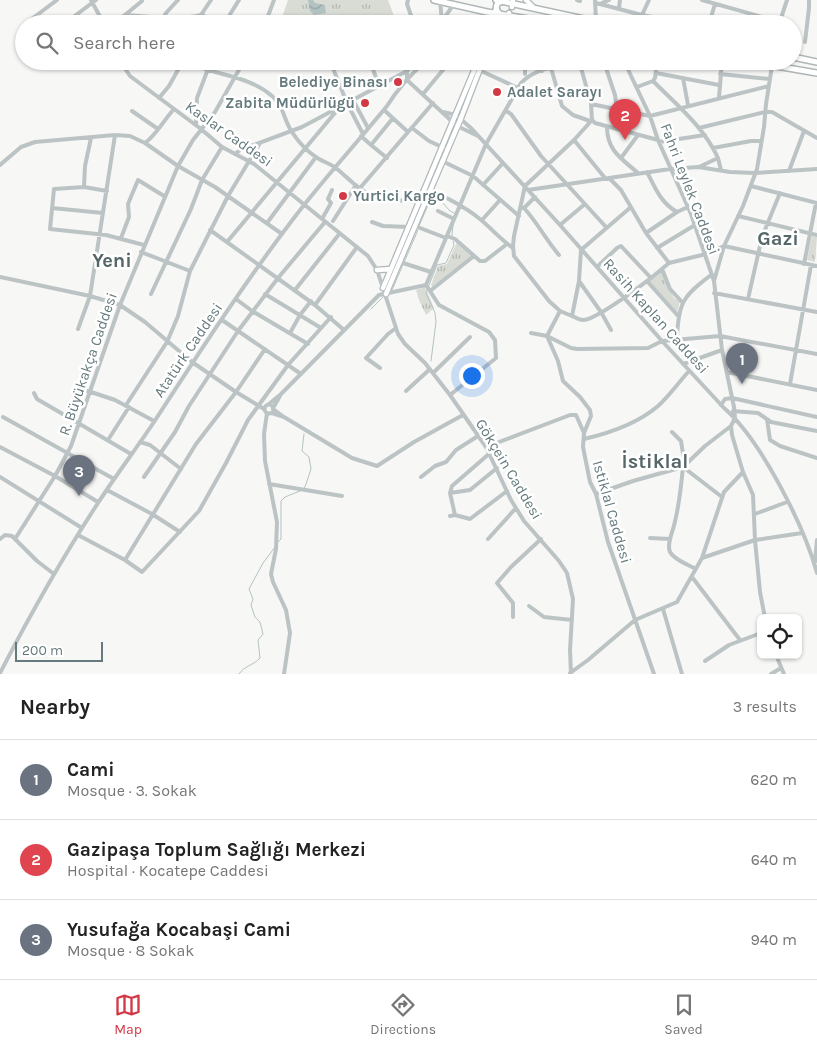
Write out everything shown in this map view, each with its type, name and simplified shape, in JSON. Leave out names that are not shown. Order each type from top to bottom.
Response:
[{"type":"highway","points":[[437,1],[494,13],[504,6],[541,10],[564,15]]},
{"type":"highway","points":[[504,6],[531,15]]},
{"type":"highway","points":[[802,59],[817,62]]},
{"type":"highway","points":[[798,70],[817,73]]},
{"type":"main road","points":[[526,0],[530,5],[541,10]]},
{"type":"main road","points":[[458,117],[475,70]]},
{"type":"main road","points":[[383,288],[479,70]]},
{"type":"main road","points":[[428,189],[442,161],[445,148]]},
{"type":"main road","points":[[386,294],[403,263],[417,227],[422,203]]},
{"type":"main road","points":[[377,270],[391,270]]},
{"type":"street","points":[[37,15],[57,0]]},
{"type":"street","points":[[165,15],[178,0]]},
{"type":"street","points":[[201,15],[211,0]]},
{"type":"street","points":[[229,15],[238,0]]},
{"type":"street","points":[[268,15],[274,0]]},
{"type":"street","points":[[408,0],[411,15]]},
{"type":"street","points":[[597,3],[609,0]]},
{"type":"street","points":[[619,8],[620,0]]},
{"type":"street","points":[[597,3],[642,15],[649,0]]},
{"type":"street","points":[[702,0],[752,15]]},
{"type":"street","points":[[782,15],[787,0]]},
{"type":"street","points":[[805,42],[809,0]]},
{"type":"street","points":[[75,15],[93,1],[100,15]]},
{"type":"street","points":[[125,15],[142,1]]},
{"type":"street","points":[[437,1],[440,15]]},
{"type":"street","points":[[446,15],[454,4]]},
{"type":"street","points":[[712,15],[715,4]]},
{"type":"street","name":"Kaslar Caddesi","points":[[126,70],[130,76],[196,125],[222,147],[248,161],[290,191],[304,204]]},
{"type":"street","points":[[160,98],[179,70]]},
{"type":"street","points":[[196,125],[197,98],[208,70],[236,77],[266,91],[276,100],[292,132],[305,148],[372,196],[422,203]]},
{"type":"street","name":"R. Büyükakça Caddesi","points":[[15,539],[68,454],[120,305],[178,166],[201,129],[215,112],[240,70]]},
{"type":"street","points":[[334,70],[362,135],[386,158]]},
{"type":"street","points":[[373,70],[378,86]]},
{"type":"street","name":"Atatürk Caddesi","points":[[0,673],[54,574],[98,502],[192,362],[304,204],[417,70]]},
{"type":"street","points":[[423,94],[443,70]]},
{"type":"street","points":[[479,70],[518,88]]},
{"type":"street","points":[[450,395],[496,358],[495,340],[489,332],[438,304],[428,288],[431,272],[486,144],[518,88],[529,76],[545,70]]},
{"type":"street","points":[[552,70],[562,106],[573,115],[658,141],[705,135]]},
{"type":"street","points":[[582,70],[591,104],[591,120],[527,188],[519,216],[513,248],[514,256],[549,301],[560,312],[585,320],[624,298],[669,263],[706,254],[724,246],[815,265],[803,309],[790,384]]},
{"type":"street","points":[[607,70],[615,95],[617,110]]},
{"type":"street","name":"Fahri Leylek Caddesi","points":[[628,70],[688,207],[706,254],[710,275],[714,281]]},
{"type":"street","points":[[637,87],[653,81],[656,70]]},
{"type":"street","points":[[719,98],[721,70]]},
{"type":"street","points":[[596,494],[685,466],[704,446],[731,426],[735,418],[722,350],[714,281],[724,246],[755,173],[762,141],[771,70]]},
{"type":"street","points":[[235,154],[240,150],[292,132],[406,71],[407,80]]},
{"type":"street","points":[[656,73],[719,85]]},
{"type":"street","points":[[720,74],[770,79]]},
{"type":"street","points":[[682,78],[688,105]]},
{"type":"street","name":"Rasih Kaplan Caddesi","points":[[407,80],[455,124],[478,136]]},
{"type":"street","points":[[653,81],[705,135],[718,158],[721,170]]},
{"type":"street","points":[[591,104],[650,116],[769,86]]},
{"type":"street","points":[[353,100],[368,128]]},
{"type":"street","points":[[333,221],[358,186],[386,158],[433,103]]},
{"type":"street","points":[[227,242],[340,107]]},
{"type":"street","points":[[145,143],[152,138],[174,109]]},
{"type":"street","points":[[132,110],[158,129]]},
{"type":"street","points":[[384,110],[408,132]]},
{"type":"street","points":[[506,111],[548,165],[568,184],[606,227]]},
{"type":"street","name":"Rasih Kaplan Caddesi","points":[[444,112],[458,117],[486,144],[689,371],[735,418],[767,464],[802,533],[817,573]]},
{"type":"street","points":[[699,128],[772,112],[817,138]]},
{"type":"street","points":[[371,145],[393,118]]},
{"type":"street","points":[[607,126],[609,143],[621,158],[638,173]]},
{"type":"street","points":[[412,128],[429,141],[445,148]]},
{"type":"street","points":[[789,171],[804,131]]},
{"type":"street","points":[[78,329],[90,296],[115,135]]},
{"type":"street","points":[[0,165],[21,147],[35,142],[115,135],[130,136],[145,143],[178,166],[228,196],[282,234]]},
{"type":"street","points":[[621,158],[638,135]]},
{"type":"street","points":[[84,187],[85,166],[91,138]]},
{"type":"street","points":[[574,140],[607,178],[621,190],[646,234],[669,263]]},
{"type":"street","points":[[713,148],[751,140],[762,141]]},
{"type":"street","points":[[108,440],[167,342],[178,316],[190,271],[228,196],[260,143]]},
{"type":"street","points":[[151,294],[191,209],[202,180],[222,147]]},
{"type":"street","points":[[267,223],[316,157]]},
{"type":"street","points":[[698,168],[718,158]]},
{"type":"street","points":[[442,161],[472,176],[519,216]]},
{"type":"street","points":[[483,185],[503,163]]},
{"type":"street","points":[[527,188],[541,188],[670,169],[698,168],[755,173],[817,169]]},
{"type":"street","points":[[647,172],[661,199],[677,212]]},
{"type":"street","points":[[121,238],[129,218],[128,204],[138,180],[164,196]]},
{"type":"street","points":[[750,186],[817,203],[804,264]]},
{"type":"street","points":[[107,191],[84,187],[54,189],[50,229],[100,234],[144,245]]},
{"type":"street","points":[[522,208],[541,188]]},
{"type":"street","points":[[428,189],[460,204],[482,220],[513,248]]},
{"type":"street","points":[[144,476],[161,453],[252,311],[323,221],[331,203],[328,199],[332,190]]},
{"type":"street","points":[[748,299],[758,254],[780,193]]},
{"type":"street","points":[[482,220],[500,200]]},
{"type":"street","name":"Gökçein Caddesi","points":[[304,204],[368,256],[377,270],[396,328],[405,344],[430,369],[450,395],[486,447],[524,521],[559,561],[566,573],[573,600],[570,674]]},
{"type":"street","points":[[560,225],[585,204]]},
{"type":"street","points":[[572,316],[579,281],[582,250],[631,207]]},
{"type":"street","points":[[646,234],[677,212],[688,207]]},
{"type":"street","points":[[52,208],[103,213]]},
{"type":"street","points":[[522,208],[534,219],[537,226],[559,255]]},
{"type":"street","points":[[438,211],[454,219]]},
{"type":"street","points":[[738,216],[817,235]]},
{"type":"street","points":[[372,222],[383,226],[409,227]]},
{"type":"street","points":[[657,248],[695,225]]},
{"type":"street","points":[[417,227],[455,239],[480,261],[485,261],[507,244]]},
{"type":"street","points":[[210,230],[311,301],[344,330]]},
{"type":"street","points":[[295,290],[340,234]]},
{"type":"street","points":[[597,267],[621,246],[679,317]]},
{"type":"street","points":[[315,304],[357,247]]},
{"type":"street","points":[[141,252],[190,271]]},
{"type":"street","points":[[378,295],[428,288],[474,256]]},
{"type":"street","points":[[403,263],[431,272]]},
{"type":"street","points":[[662,269],[670,288],[682,302]]},
{"type":"street","points":[[677,339],[682,302],[689,292],[710,275]]},
{"type":"street","points":[[0,277],[90,296],[120,305],[140,318],[192,362],[258,406],[284,417],[352,458],[377,466],[414,442],[463,415]]},
{"type":"street","points":[[579,281],[611,330]]},
{"type":"street","points":[[264,409],[266,405],[282,394],[383,288]]},
{"type":"street","points":[[714,293],[817,312]]},
{"type":"street","points":[[265,294],[321,328]]},
{"type":"street","points":[[236,299],[252,311],[308,344]]},
{"type":"street","points":[[290,333],[300,315],[311,301]]},
{"type":"street","points":[[547,336],[560,312]]},
{"type":"street","points":[[78,535],[125,560],[142,572],[199,511],[245,425],[288,365],[331,317]]},
{"type":"street","points":[[222,320],[301,374]]},
{"type":"street","points":[[380,368],[366,358],[396,328]]},
{"type":"street","points":[[531,333],[547,336],[577,349],[648,348],[662,341],[720,336],[817,354]]},
{"type":"street","name":"Istiklal Caddesi","points":[[547,336],[558,361],[563,381],[580,397],[590,410],[591,416],[584,436],[584,457],[590,482],[596,494],[608,542],[654,674]]},
{"type":"street","points":[[433,373],[470,338]]},
{"type":"street","points":[[125,560],[196,444],[236,392],[265,349]]},
{"type":"street","points":[[683,364],[722,350]]},
{"type":"street","points":[[406,391],[430,369]]},
{"type":"street","points":[[486,447],[570,415],[576,415],[584,436],[622,428],[641,419],[659,406],[689,371]]},
{"type":"street","points":[[727,372],[817,390]]},
{"type":"street","points":[[68,417],[79,388],[115,400],[154,421]]},
{"type":"street","points":[[34,393],[37,400],[131,454]]},
{"type":"street","points":[[282,394],[271,410],[264,434],[265,461],[277,522],[276,548],[271,574],[286,610],[290,633],[284,674]]},
{"type":"street","points":[[721,405],[725,399],[732,398],[817,417]]},
{"type":"street","points":[[269,404],[271,410]]},
{"type":"street","points":[[727,411],[758,413],[771,422],[817,431]]},
{"type":"street","points":[[3,417],[114,479]]},
{"type":"street","points":[[767,419],[770,440],[780,446],[817,458]]},
{"type":"street","points":[[731,426],[744,472],[752,490],[760,592],[764,614]]},
{"type":"street","points":[[672,432],[681,441],[685,466],[677,517],[669,547],[671,554],[677,559],[696,569]]},
{"type":"street","points":[[422,477],[436,466],[446,462],[456,450],[478,436]]},
{"type":"street","points":[[140,442],[150,445],[181,469]]},
{"type":"street","points":[[0,447],[55,476],[98,502]]},
{"type":"street","points":[[490,454],[454,483],[450,489],[453,516],[470,519],[507,491]]},
{"type":"street","points":[[685,466],[722,497]]},
{"type":"street","points":[[450,493],[470,490],[497,468]]},
{"type":"street","points":[[570,674],[635,620],[677,602],[702,558],[722,497],[744,472]]},
{"type":"street","points":[[0,477],[82,528]]},
{"type":"street","points":[[269,484],[342,496]]},
{"type":"street","points":[[107,490],[152,514],[180,532]]},
{"type":"street","points":[[755,514],[787,502]]},
{"type":"street","points":[[488,539],[516,508]]},
{"type":"street","points":[[702,558],[755,540],[802,533]]},
{"type":"street","points":[[0,539],[5,535],[12,536],[37,561],[54,574]]},
{"type":"street","points":[[650,538],[670,539]]},
{"type":"street","points":[[513,617],[513,603],[497,583],[511,567],[541,540]]},
{"type":"street","points":[[814,564],[817,540]]},
{"type":"street","points":[[692,577],[740,640]]},
{"type":"street","points":[[529,606],[544,617],[572,620]]},
{"type":"street","points":[[663,609],[682,674]]},
{"type":"street","points":[[704,661],[729,645],[757,634]]},
{"type":"street","points":[[778,659],[784,674]]},
{"type":"street","points":[[771,674],[782,668]]},
{"type":"green space","points":[[288,0],[388,0],[394,15],[334,15],[283,15]]},
{"type":"green space","points":[[812,236],[817,237],[815,262],[807,260]]},
{"type":"green space","points":[[457,242],[472,256],[433,288],[431,285],[438,266],[447,264]]},
{"type":"green space","points":[[661,271],[674,298],[680,301],[677,314],[649,281]]},
{"type":"green space","points":[[425,287],[434,308],[426,315],[416,290]]},
{"type":"water","points":[[308,0],[325,5],[326,13],[314,15],[310,11]]},
{"type":"waterway","points":[[419,226],[431,198],[442,202],[454,213]]},
{"type":"waterway","points":[[452,236],[453,225]]},
{"type":"waterway","points":[[392,290],[418,230]]},
{"type":"waterway","points":[[431,361],[436,322],[435,313],[426,293],[437,265],[446,263],[454,245],[453,241]]},
{"type":"waterway","points":[[371,309],[383,297]]},
{"type":"waterway","points":[[303,489],[311,469],[309,457],[302,451],[304,434]]},
{"type":"waterway","points":[[278,542],[281,539],[281,501],[285,497],[300,491]]},
{"type":"waterway","points":[[239,674],[260,658],[258,640],[263,634],[260,622],[255,617],[251,605],[253,599],[249,589],[263,563],[275,547]]},
{"type":"place","name":"Belediye Binası","points":[[398,82]]},
{"type":"place","name":"Adalet Sarayı","points":[[497,92]]},
{"type":"place","name":"Zabita Müdürlügü","points":[[365,103]]},
{"type":"place","name":"Gazipaşa Toplum Sağlığı Merkezi","points":[[625,140]]},
{"type":"place","name":"Yurtici Kargo","points":[[343,196]]},
{"type":"place","name":"Cami","points":[[742,384]]},
{"type":"place","name":"Yusufağa Kocabaşi Cami","points":[[79,496]]},
{"type":"district","name":"Gazi","points":[[778,238]]},
{"type":"district","name":"Yeni","points":[[112,260]]},
{"type":"district","name":"İstiklal","points":[[655,461]]}]
